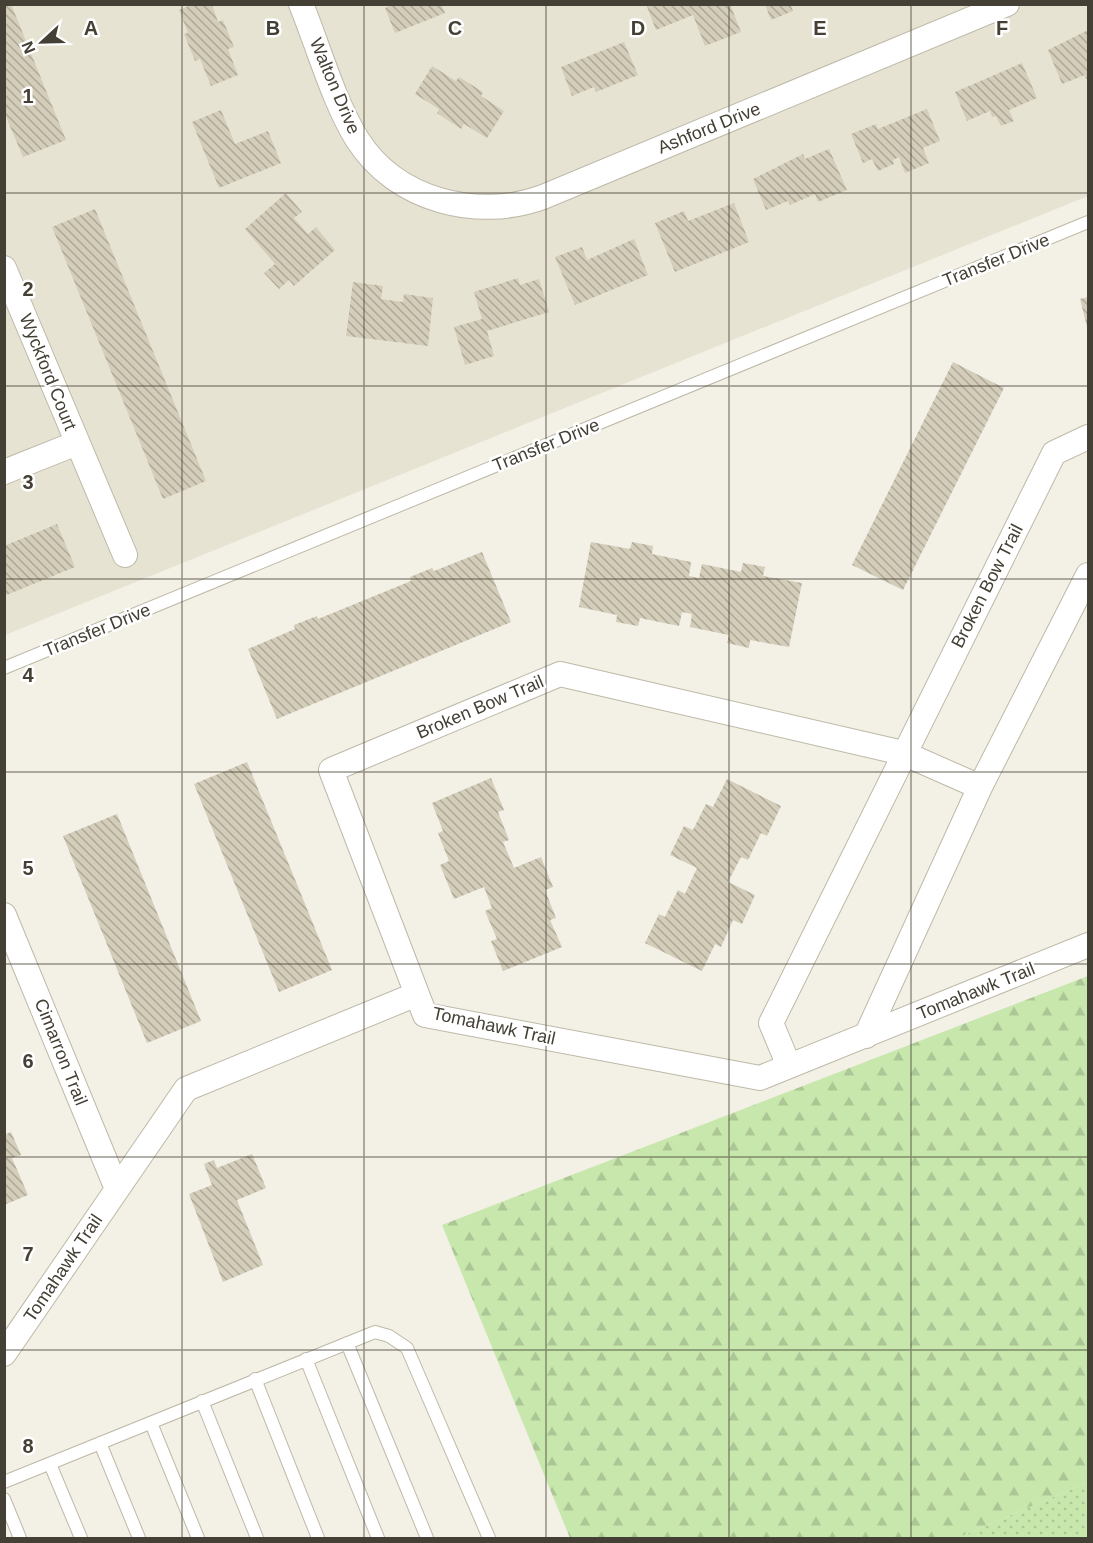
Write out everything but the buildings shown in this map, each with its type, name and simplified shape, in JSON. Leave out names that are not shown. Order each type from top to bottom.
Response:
[{"type":"street","name":"Walton Drive","points":[[301,4],[358,140],[390,174],[405,185]]},
{"type":"street","name":"Ashford Drive","points":[[405,185],[453,205],[492,208],[530,201],[1006,4]]},
{"type":"street","name":"Wyckford Court","points":[[4,268],[125,555]]},
{"type":"street","name":"Broken Bow Trail","points":[[789,1066],[771,1023],[903,753],[1054,453],[1089,437]]},
{"type":"street","name":"Wyckford Court","points":[[4,472],[77,443]]},
{"type":"street","points":[[866,1036],[980,787],[1089,575]]},
{"type":"street","name":"Broken Bow Trail","points":[[417,994],[331,770],[560,674],[903,753],[980,787]]},
{"type":"street","name":"Cimarron Trail","points":[[4,915],[117,1189]]},
{"type":"street","name":"Tomahawk Trail","points":[[4,1354],[186,1089],[417,994],[425,1014],[437,1017],[760,1078],[1089,945]]},
{"type":"lane","name":"Transfer Drive","points":[[4,668],[1089,222]]},
{"type":"lane","points":[[4,1482],[375,1332],[389,1335],[407,1348],[453,1449],[489,1539]]},
{"type":"lane","points":[[347,1343],[427,1539]]},
{"type":"lane","points":[[306,1359],[378,1539]]},
{"type":"lane","points":[[255,1379],[318,1539]]},
{"type":"lane","points":[[202,1401],[257,1539]]},
{"type":"lane","points":[[151,1423],[198,1539]]},
{"type":"lane","points":[[100,1443],[139,1539]]},
{"type":"lane","points":[[50,1464],[81,1539]]},
{"type":"lane","points":[[4,1499],[20,1539]]},
{"type":"shaded area","points":[[5,5],[1088,5],[1088,196],[5,635]]},
{"type":"green space","points":[[1088,976],[1088,1482],[957,1538],[570,1538],[442,1225]]},
{"type":"green space","points":[[1088,1482],[1088,1538],[957,1538]]}]
